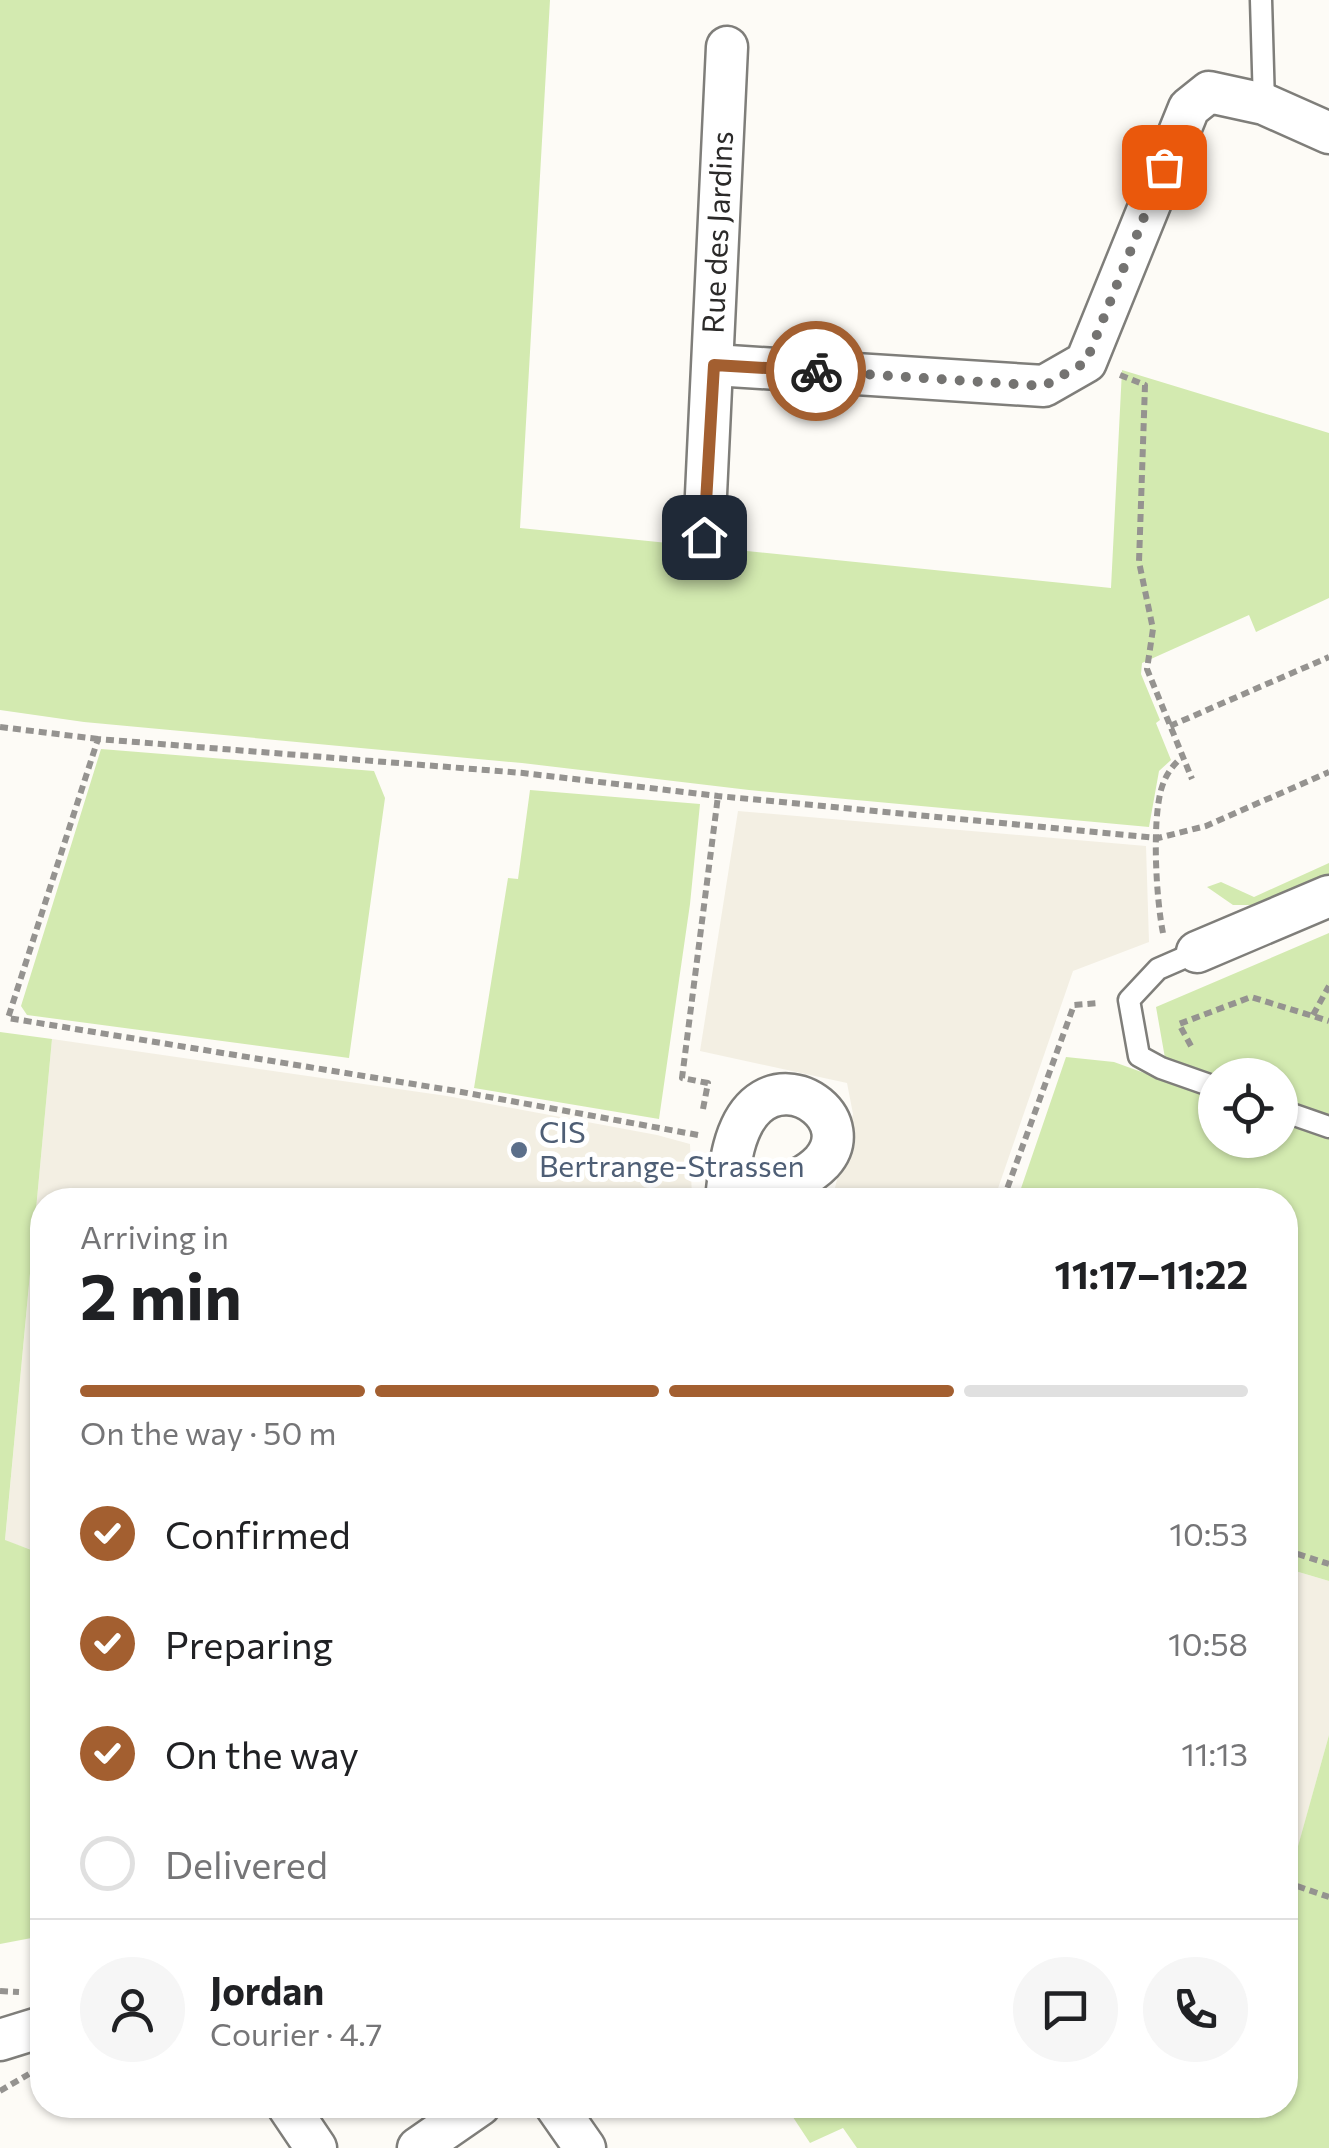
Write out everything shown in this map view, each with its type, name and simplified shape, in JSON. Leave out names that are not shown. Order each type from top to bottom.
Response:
[{"type":"street","name":"Rue des Jardins","points":[[704,537],[727,47]]},
{"type":"street","points":[[714,365],[1044,386],[1086,362],[1189,108],[1209,92],[1264,104],[1329,133]]},
{"type":"street","points":[[1183,958],[1329,896]]},
{"type":"street","points":[[727,1188],[730,1162],[743,1126],[756,1106],[777,1095],[800,1095],[819,1105],[830,1121],[831,1139],[826,1158],[806,1176],[777,1188]]},
{"type":"street","points":[[296,2118],[316,2148]]},
{"type":"street","points":[[418,2148],[461,2118]]},
{"type":"street","points":[[564,2118],[585,2148]]},
{"type":"lane","points":[[1261,0],[1264,104]]},
{"type":"lane","points":[[1183,958],[1158,969],[1129,1000],[1140,1056],[1198,1081]]},
{"type":"lane","points":[[1298,1116],[1329,1127]]},
{"type":"path","points":[[1086,362],[1145,385],[1139,562],[1153,629],[1147,669],[1192,779]]},
{"type":"path","points":[[1170,726],[1329,657]]},
{"type":"path","points":[[0,726],[98,740],[523,773],[718,796],[1158,838],[1187,832],[1329,772]]},
{"type":"path","points":[[98,740],[8,1018],[456,1091],[698,1136]]},
{"type":"path","points":[[1182,757],[1169,769],[1160,793],[1157,906],[1183,958]]},
{"type":"path","points":[[698,1152],[708,1083],[682,1078],[718,796]]},
{"type":"path","points":[[1312,1016],[1329,986]]},
{"type":"path","points":[[1195,1053],[1179,1024],[1251,997],[1329,1021]]},
{"type":"path","points":[[1007,1188],[1074,1005],[1129,1000]]},
{"type":"path","points":[[1298,1554],[1329,1564]]},
{"type":"path","points":[[1298,1886],[1329,1897]]},
{"type":"path","points":[[0,2091],[24,2038]]},
{"type":"shaded area","points":[[738,811],[1146,846],[1149,942],[1073,971],[998,1188],[835,1188],[853,1114],[847,1083],[700,1051]]},
{"type":"shaded area","points":[[52,1039],[447,1096],[657,1135],[690,1144],[692,1188],[38,1188]]},
{"type":"shaded area","points":[[30,1274],[30,1549],[5,1541]]},
{"type":"shaded area","points":[[1298,1572],[1329,1581],[1329,1735],[1298,1847]]},
{"type":"green space","points":[[0,0],[550,0],[520,528],[1111,588],[1122,370],[1329,433],[1329,598],[1256,632],[1249,615],[1142,663],[1141,674],[1171,760],[1159,771],[1149,827],[749,790],[522,763],[84,722],[0,710]]},
{"type":"green space","points":[[101,749],[374,771],[385,798],[349,1058],[27,1015],[21,1006]]},
{"type":"green space","points":[[530,790],[700,804],[659,1119],[474,1088],[508,878],[518,879]]},
{"type":"green space","points":[[1329,863],[1329,874],[1256,905],[1233,905],[1207,887],[1221,882],[1254,897]]},
{"type":"green space","points":[[1329,933],[1329,1581],[1298,1572],[1298,1188],[1021,1188],[1066,1057],[1114,1062],[1158,1078],[1165,1058],[1156,1007]]},
{"type":"green space","points":[[0,1032],[52,1039],[38,1188],[30,1188],[30,1274],[5,1540],[30,1549],[30,1938],[0,1944]]},
{"type":"green space","points":[[1329,1735],[1329,2148],[857,2148],[843,2128],[810,2143],[794,2118],[1298,2118],[1298,1846]]},
{"type":"way so far","points":[[816,371],[1044,386],[1086,362],[1164,167]]},
{"type":"place","name":"CIS Bertrange-Strassen","points":[[519,1150]]},
{"type":"route","points":[[704,537],[714,365],[816,371]]}]
